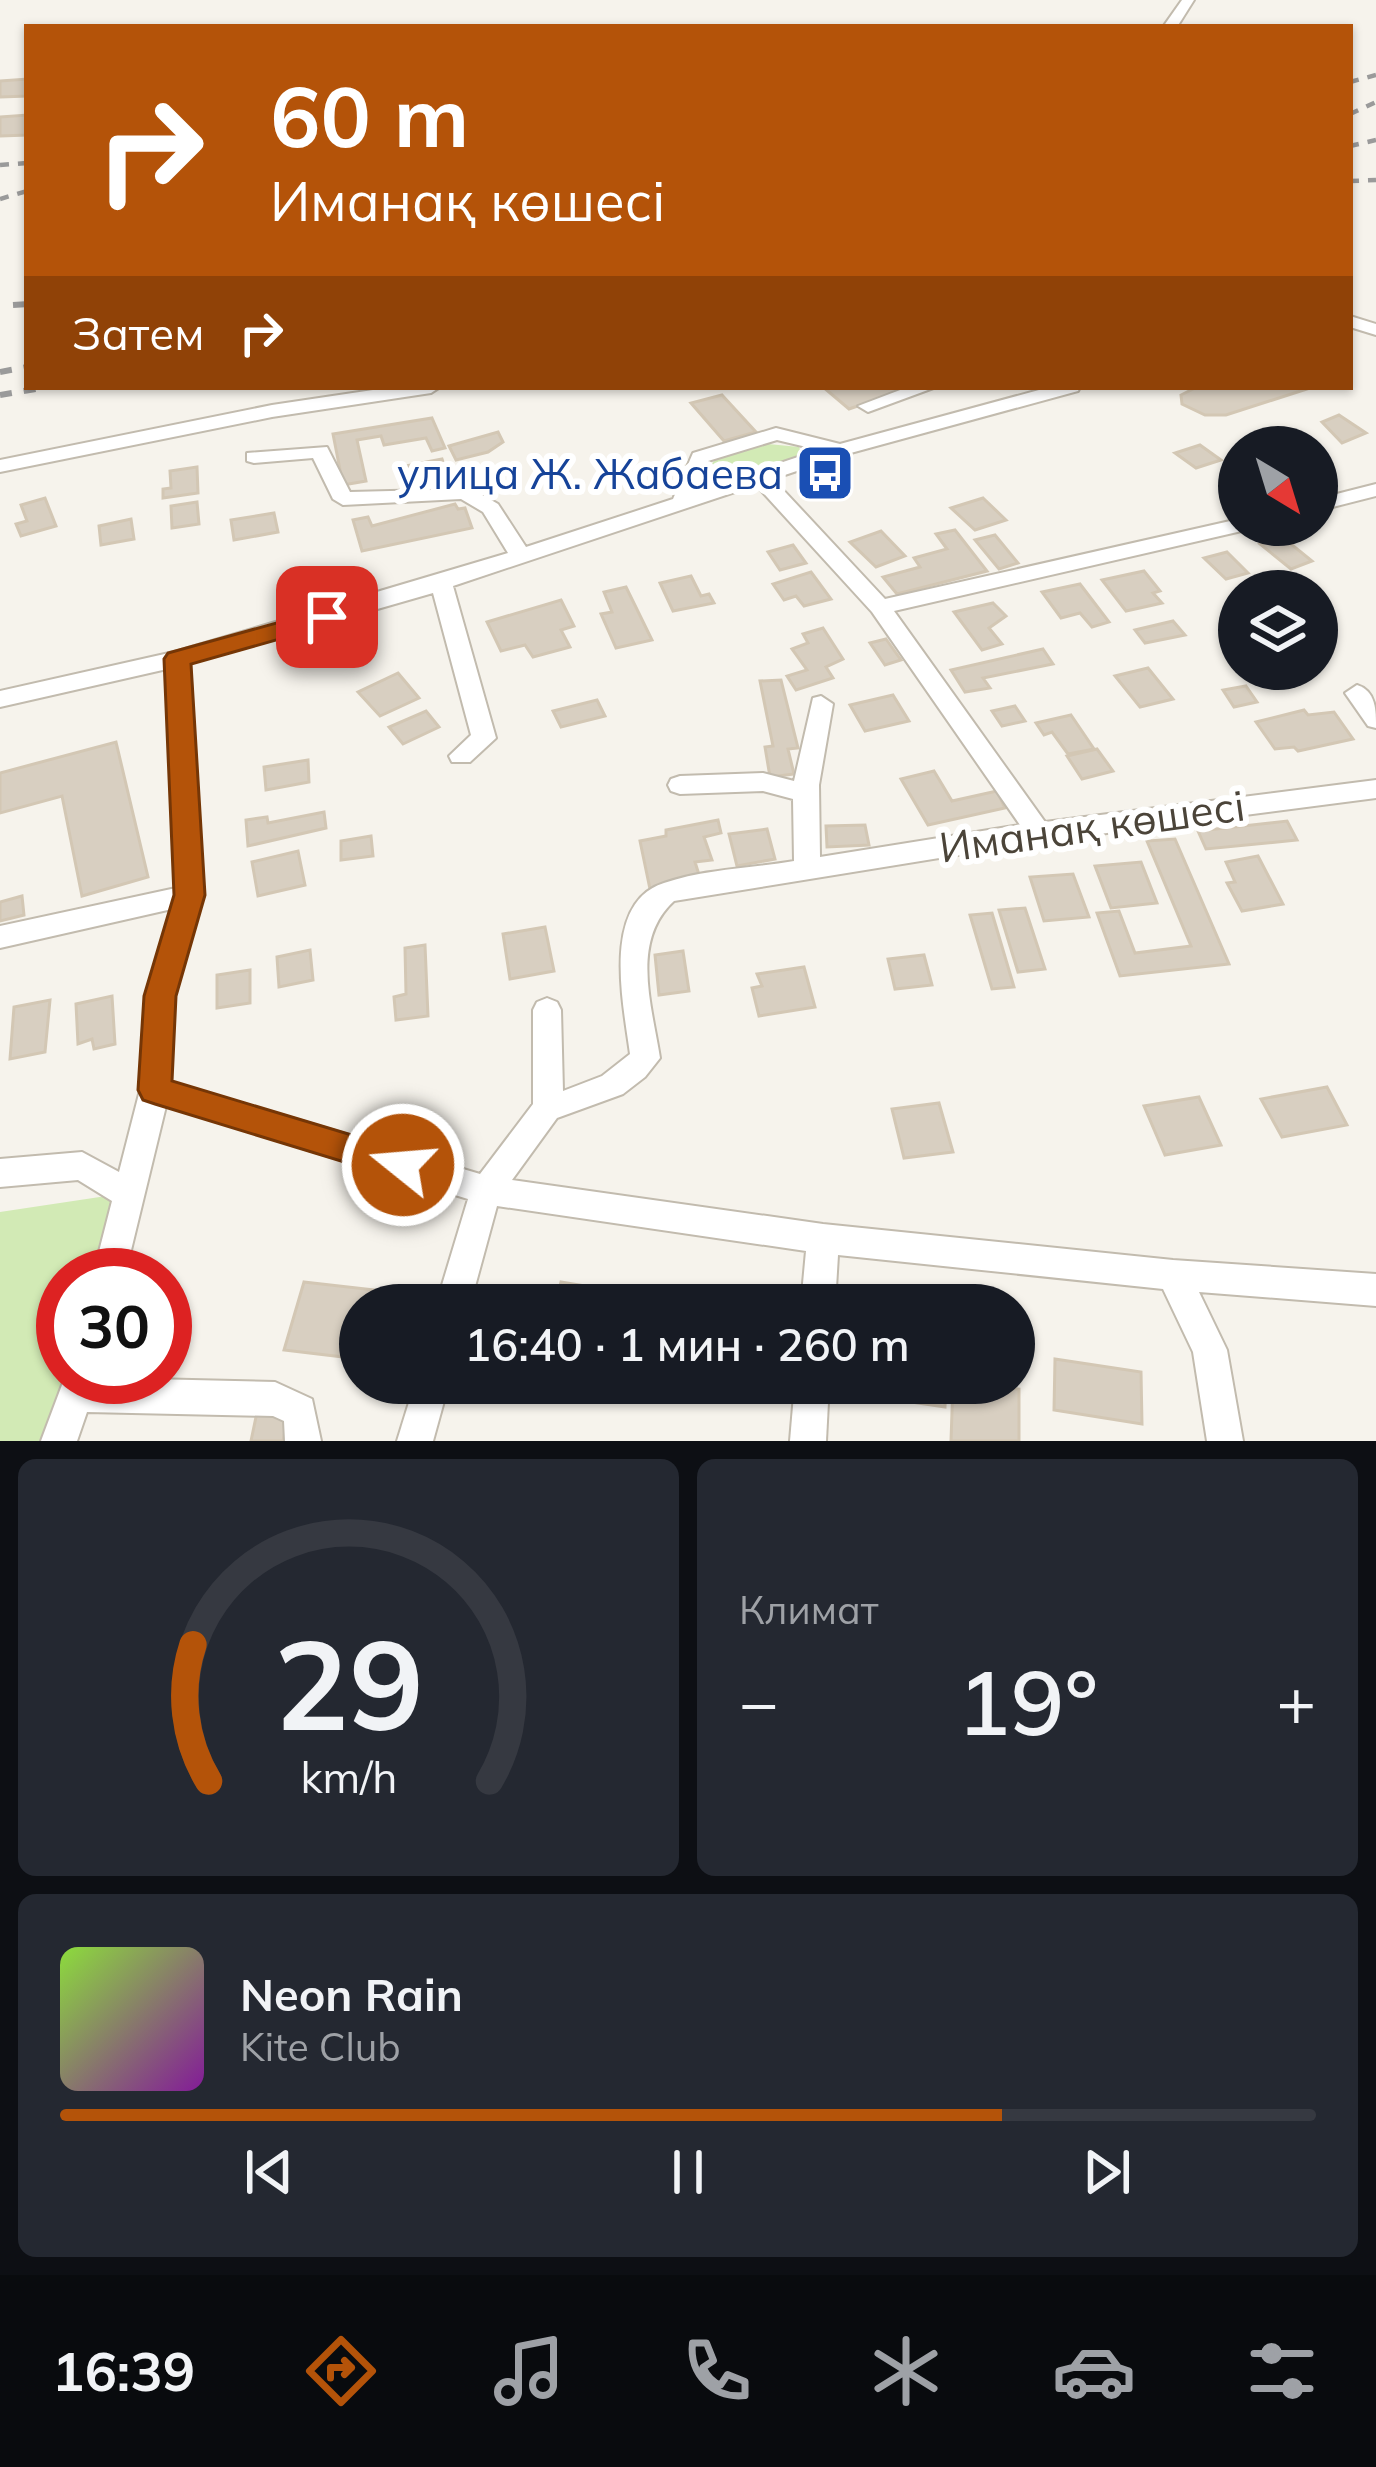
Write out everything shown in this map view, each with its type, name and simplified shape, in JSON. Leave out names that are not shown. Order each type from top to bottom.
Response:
[{"type":"street","points":[[0,466],[272,411],[411,390]]},
{"type":"street","points":[[868,406],[918,390]]},
{"type":"street","points":[[0,699],[178,659],[441,583],[840,450],[1051,390]]},
{"type":"street","points":[[682,501],[700,457],[776,434],[840,450]]},
{"type":"street","points":[[254,457],[320,451],[343,499],[465,493],[490,508],[521,557]]},
{"type":"street","points":[[759,476],[880,607],[1038,832]]},
{"type":"street","points":[[1338,500],[1376,490]]},
{"type":"street","points":[[880,607],[1218,530]]},
{"type":"street","points":[[441,583],[484,738],[461,756]]},
{"type":"street","points":[[116,1248],[155,1090],[160,996],[190,895],[178,659]]},
{"type":"street","points":[[1357,693],[1376,720]]},
{"type":"street","points":[[808,866],[804,793],[821,704]]},
{"type":"street","points":[[680,785],[763,782],[804,793]]},
{"type":"street","name":"Иманақ көшесі","points":[[548,1107],[577,1102],[627,1078],[645,1058],[632,948],[647,904],[667,892],[1038,832],[1376,789]]},
{"type":"street","points":[[0,937],[190,895]]},
{"type":"street","points":[[459,1284],[486,1190],[548,1107],[547,1010]]},
{"type":"street","points":[[155,1090],[486,1190],[823,1238],[1173,1275],[1376,1290]]},
{"type":"street","points":[[0,1173],[82,1166],[130,1196]]},
{"type":"street","points":[[820,1284],[823,1238]]},
{"type":"street","points":[[1173,1275],[1210,1350],[1225,1441]]},
{"type":"street","points":[[192,1393],[275,1399],[301,1412],[303,1441]]},
{"type":"street","points":[[59,1441],[73,1404]]},
{"type":"street","points":[[416,1441],[426,1404]]},
{"type":"street","points":[[808,1441],[811,1404]]},
{"type":"green space","points":[[768,444],[799,447],[803,457],[711,487],[702,480],[715,459]]},
{"type":"green space","points":[[113,1195],[100,1248],[36,1248],[36,1404],[64,1404],[55,1441],[0,1441],[0,1212]]},
{"type":"building","points":[[24,79],[24,96],[0,97],[0,81]]},
{"type":"building","points":[[24,115],[24,135],[0,136],[0,117]]},
{"type":"building","points":[[827,390],[904,390],[849,409]]},
{"type":"building","points":[[1191,390],[1304,390],[1226,415],[1205,415],[1182,404],[1181,395]]},
{"type":"building","points":[[722,395],[756,432],[724,441],[691,403]]},
{"type":"building","points":[[1339,415],[1366,433],[1342,443],[1338,426],[1322,422]]},
{"type":"building","points":[[432,418],[445,448],[432,451],[426,438],[384,445],[381,436],[357,440],[366,481],[343,485],[333,434]]},
{"type":"building","points":[[498,432],[503,442],[488,452],[456,460],[449,446]]},
{"type":"building","points":[[1200,445],[1218,461],[1196,468],[1175,453]]},
{"type":"building","points":[[442,459],[448,476],[407,484],[401,467]]},
{"type":"building","points":[[197,467],[198,493],[163,498],[163,489],[171,488],[170,471]]},
{"type":"building","points":[[45,498],[56,526],[21,536],[16,524],[27,521],[21,505]]},
{"type":"building","points":[[983,498],[1006,520],[975,530],[951,508]]},
{"type":"building","points":[[197,502],[199,524],[172,528],[171,506]]},
{"type":"building","points":[[455,504],[465,508],[472,528],[362,551],[353,520],[368,517],[372,526]]},
{"type":"building","points":[[274,513],[278,532],[234,540],[231,520]]},
{"type":"building","points":[[131,519],[134,539],[101,545],[99,526]]},
{"type":"building","points":[[955,530],[987,571],[897,594],[883,577],[920,567],[914,558],[947,549],[936,534]]},
{"type":"building","points":[[881,531],[905,556],[876,567],[850,542]]},
{"type":"building","points":[[995,535],[1018,563],[999,569],[975,540]]},
{"type":"building","points":[[793,545],[806,563],[780,570],[768,552]]},
{"type":"building","points":[[1262,546],[1293,546],[1312,561],[1291,569]]},
{"type":"building","points":[[1227,552],[1245,570],[1218,571],[1204,558]]},
{"type":"building","points":[[1144,571],[1160,591],[1153,593],[1162,603],[1126,611],[1102,580]]},
{"type":"building","points":[[811,572],[831,599],[804,606],[796,596],[784,600],[773,584]]},
{"type":"building","points":[[691,576],[701,596],[709,594],[714,603],[673,611],[660,583]]},
{"type":"building","points":[[1080,584],[1109,622],[1092,627],[1080,613],[1061,618],[1042,592]]},
{"type":"building","points":[[626,587],[652,640],[616,648],[601,614],[612,612],[604,592]]},
{"type":"building","points":[[561,600],[574,626],[561,630],[570,647],[533,657],[525,645],[501,651],[487,622]]},
{"type":"building","points":[[993,603],[1006,616],[989,628],[1002,644],[982,650],[954,612]]},
{"type":"building","points":[[1173,621],[1185,635],[1145,643],[1135,630]]},
{"type":"building","points":[[823,628],[843,659],[826,667],[833,678],[796,690],[787,676],[807,670],[792,649],[808,643],[803,634]]},
{"type":"building","points":[[886,639],[901,660],[885,665],[870,643]]},
{"type":"building","points":[[1043,649],[1053,664],[983,678],[990,688],[965,692],[951,670]]},
{"type":"building","points":[[1148,668],[1173,699],[1140,707],[1115,676]]},
{"type":"building","points":[[398,673],[419,698],[380,716],[358,692]]},
{"type":"building","points":[[781,680],[798,748],[788,749],[794,774],[770,777],[765,747],[773,746],[760,681]]},
{"type":"building","points":[[1223,690],[1249,690],[1257,702],[1234,707]]},
{"type":"building","points":[[893,695],[909,721],[865,731],[850,705]]},
{"type":"building","points":[[597,700],[605,716],[561,727],[553,711]]},
{"type":"building","points":[[1015,706],[1025,721],[1002,726],[992,711]]},
{"type":"building","points":[[1304,710],[1308,715],[1334,712],[1353,739],[1298,751],[1294,747],[1275,749],[1256,722]]},
{"type":"building","points":[[426,711],[439,727],[403,744],[389,727]]},
{"type":"building","points":[[1071,715],[1094,749],[1068,754],[1052,732],[1044,735],[1036,723]]},
{"type":"building","points":[[116,742],[148,877],[82,896],[62,796],[0,813],[0,773]]},
{"type":"building","points":[[1097,749],[1113,771],[1082,779],[1067,756]]},
{"type":"building","points":[[308,760],[309,782],[266,790],[264,767]]},
{"type":"building","points":[[934,771],[952,801],[997,791],[1005,808],[928,825],[901,779]]},
{"type":"building","points":[[324,812],[326,828],[248,846],[246,820],[267,817],[268,823]]},
{"type":"building","points":[[718,820],[721,833],[704,837],[712,860],[695,862],[701,881],[650,889],[640,841],[666,836],[666,830]]},
{"type":"building","points":[[1287,821],[1297,840],[1206,849],[1198,831]]},
{"type":"building","points":[[865,825],[869,845],[827,847],[826,826]]},
{"type":"building","points":[[767,829],[775,859],[737,866],[729,834]]},
{"type":"building","points":[[371,836],[373,856],[341,860],[341,841]]},
{"type":"building","points":[[1175,839],[1229,964],[1120,976],[1097,913],[1119,911],[1135,953],[1191,946],[1147,841]]},
{"type":"building","points":[[298,851],[305,885],[258,896],[252,862]]},
{"type":"building","points":[[1258,856],[1283,904],[1242,911],[1227,883],[1235,882],[1226,862]]},
{"type":"building","points":[[1141,862],[1157,903],[1111,908],[1095,866]]},
{"type":"building","points":[[1073,874],[1089,917],[1044,921],[1030,877]]},
{"type":"building","points":[[22,896],[24,915],[0,921],[0,902]]},
{"type":"building","points":[[1025,908],[1045,969],[1018,972],[999,910]]},
{"type":"building","points":[[992,913],[1014,987],[992,989],[970,915]]},
{"type":"building","points":[[545,927],[554,971],[510,979],[503,934]]},
{"type":"building","points":[[425,945],[428,1016],[396,1020],[394,997],[406,994],[405,948]]},
{"type":"building","points":[[310,950],[313,980],[279,987],[277,957]]},
{"type":"building","points":[[683,951],[689,991],[659,995],[655,955]]},
{"type":"building","points":[[924,955],[932,985],[895,989],[888,959]]},
{"type":"building","points":[[804,967],[815,1007],[759,1016],[752,988],[762,986],[757,974]]},
{"type":"building","points":[[250,970],[250,1003],[217,1008],[217,975]]},
{"type":"building","points":[[112,996],[115,1044],[94,1049],[92,1039],[78,1044],[76,1004]]},
{"type":"building","points":[[50,1000],[45,1052],[10,1059],[14,1007]]},
{"type":"building","points":[[1327,1087],[1347,1125],[1282,1137],[1261,1099]]},
{"type":"building","points":[[1199,1097],[1221,1145],[1165,1155],[1144,1106]]},
{"type":"building","points":[[939,1103],[953,1152],[904,1158],[892,1109]]},
{"type":"building","points":[[304,1282],[339,1286],[339,1357],[284,1350]]},
{"type":"building","points":[[1055,1359],[1141,1372],[1142,1424],[1054,1410]]},
{"type":"building","points":[[952,1404],[1019,1404],[1019,1441],[951,1441]]},
{"type":"building","points":[[257,1412],[288,1415],[283,1441],[251,1441]]},
{"type":"railway","points":[[1353,81],[1376,75]]},
{"type":"railway","points":[[1353,113],[1376,102]]},
{"type":"railway","points":[[1353,145],[1376,140]]},
{"type":"railway","points":[[0,165],[24,163]]},
{"type":"railway","points":[[1353,181],[1376,180]]},
{"type":"railway","points":[[0,199],[24,192]]},
{"type":"railway","points":[[13,305],[24,304]]},
{"type":"railway","points":[[0,372],[24,368]]},
{"type":"railway","points":[[0,395],[29,390]]},
{"type":"place","name":"улица Ж. Жабаева","points":[[825,473]]},
{"type":"route","points":[[327,617],[178,659],[190,895],[160,996],[155,1090],[403,1165]]}]
